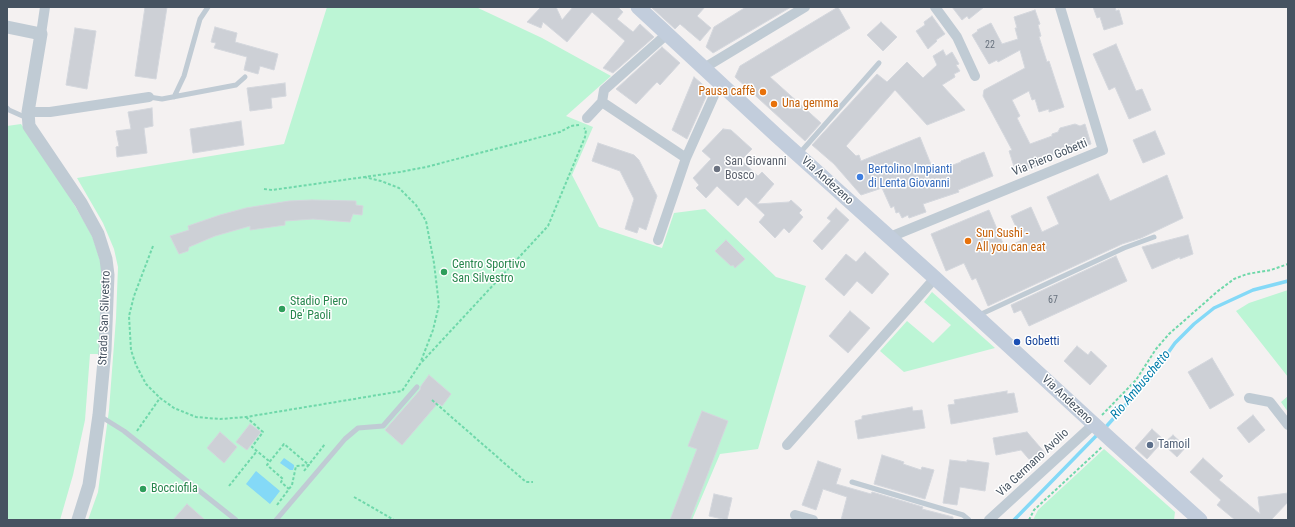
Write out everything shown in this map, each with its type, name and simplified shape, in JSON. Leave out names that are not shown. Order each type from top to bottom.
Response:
[{"type":"main road","name":"Via Andezeno","points":[[638,7],[936,278],[1197,519]]},
{"type":"street","points":[[45,7],[28,115],[149,97]]},
{"type":"street","points":[[704,68],[805,7]]},
{"type":"street","points":[[935,7],[957,36],[975,76]]},
{"type":"street","name":"Via Piero Gobetti","points":[[890,237],[1103,150],[1060,7]]},
{"type":"street","points":[[7,27],[41,34]]},
{"type":"street","points":[[587,118],[602,102],[604,90],[667,34]]},
{"type":"street","points":[[658,240],[686,158],[720,82]]},
{"type":"street","points":[[602,102],[686,158]]},
{"type":"street","name":"Strada San Silvestro","points":[[28,115],[29,126],[81,202],[98,234],[106,259],[108,275],[105,343],[99,415],[89,485],[78,520]]},
{"type":"street","points":[[787,445],[936,278]]},
{"type":"street","points":[[1249,398],[1270,402],[1288,425]]},
{"type":"street","name":"Via Germano Avolio","points":[[990,520],[1094,424]]},
{"type":"street","points":[[795,515],[813,520]]},
{"type":"lane","points":[[174,97],[184,76],[200,19],[208,7]]},
{"type":"lane","points":[[798,154],[879,63]]},
{"type":"lane","points":[[149,97],[162,99],[236,85],[245,77]]},
{"type":"lane","points":[[7,108],[9,110],[28,115]]},
{"type":"lane","points":[[976,316],[1124,248],[1154,237]]},
{"type":"lane","points":[[276,520],[345,439],[358,428],[383,426],[416,387]]},
{"type":"lane","points":[[99,415],[124,430],[132,438],[236,520]]},
{"type":"lane","points":[[852,482],[963,515],[969,520]]},
{"type":"path","points":[[153,246],[134,296],[129,316],[130,350],[146,384],[160,398],[174,408],[196,417],[220,419],[246,417],[402,391],[420,364],[548,226],[585,137],[586,130],[582,126],[576,124],[560,132],[426,167],[400,172],[272,190],[264,189]]},
{"type":"path","points":[[362,177],[381,181],[399,188],[416,205],[426,221],[434,263],[439,306],[434,330],[420,364]]},
{"type":"path","points":[[1094,424],[1136,380],[1156,349],[1169,334],[1218,291],[1234,279],[1246,274],[1271,270],[1288,264]]},
{"type":"path","points":[[132,438],[160,398]]},
{"type":"path","points":[[432,400],[526,482],[533,482]]},
{"type":"path","points":[[246,417],[263,432],[252,447],[269,461]]},
{"type":"path","points":[[1029,520],[1034,510],[1110,439]]},
{"type":"path","points":[[289,489],[281,482],[283,479],[267,465],[269,461],[284,444],[309,465]]},
{"type":"path","points":[[304,471],[325,444]]},
{"type":"path","points":[[229,486],[257,451]]},
{"type":"path","points":[[275,507],[292,485],[296,466],[309,465]]},
{"type":"path","points":[[354,497],[394,520]]},
{"type":"green space","name":"Centro Sportivo San Silvestro","points":[[327,7],[476,7],[542,38],[611,76],[566,116],[593,127],[572,175],[599,227],[662,248],[674,213],[705,209],[776,277],[806,286],[758,449],[720,454],[692,520],[88,520],[98,492],[109,410],[116,318],[118,267],[114,249],[103,223],[77,178],[284,144]]},
{"type":"green space","points":[[21,124],[59,179],[85,223],[93,238],[103,270],[99,354],[90,354],[85,420],[73,475],[60,520],[7,520],[7,126]]},
{"type":"green space","points":[[1288,290],[1288,377],[1236,311],[1249,303]]},
{"type":"green space","points":[[932,292],[995,348],[904,372],[880,351],[907,321],[933,343],[951,325],[924,302]]},
{"type":"green space","points":[[1288,396],[1288,412],[1281,402]]},
{"type":"green space","points":[[1104,449],[1175,512],[1174,520],[1033,520],[1038,510]]},
{"type":"water","points":[[284,458],[294,465],[293,470],[290,470],[280,463]]},
{"type":"water","points":[[256,471],[280,491],[270,504],[246,484]]},
{"type":"building","points":[[145,7],[167,7],[156,79],[135,76]]},
{"type":"building","points":[[541,7],[556,7],[562,20],[573,7],[618,7],[623,12],[617,19],[633,32],[640,24],[654,37],[613,73],[603,68],[625,41],[592,12],[567,42],[543,22],[541,28],[527,22]]},
{"type":"building","points":[[651,7],[705,7],[697,16],[711,28],[700,41],[680,24],[675,29]]},
{"type":"building","points":[[746,7],[791,7],[713,53],[706,47],[714,27]]},
{"type":"building","points":[[838,7],[850,28],[770,77],[821,123],[805,141],[735,77],[740,66]]},
{"type":"building","points":[[952,7],[984,7],[969,19],[967,16],[962,20]]},
{"type":"building","points":[[1093,7],[1115,7],[1116,11],[1119,10],[1123,24],[1104,30],[1100,17],[1097,18]]},
{"type":"building","points":[[1035,10],[1040,24],[1038,25],[1041,36],[1039,37],[1047,62],[1049,61],[1064,107],[1049,112],[1049,109],[1039,112],[1035,99],[1032,100],[1029,91],[1012,100],[1020,116],[1017,118],[1030,144],[1052,136],[1052,134],[1058,132],[1060,128],[1075,124],[1080,126],[1085,124],[1091,144],[1043,158],[1045,163],[1016,173],[1009,151],[1012,150],[983,96],[984,90],[1025,68],[1020,50],[998,62],[997,60],[989,64],[972,35],[978,31],[977,30],[991,23],[1002,44],[1018,39],[1014,17]]},
{"type":"building","points":[[932,16],[945,34],[936,40],[937,41],[928,49],[916,31],[925,25],[924,22]]},
{"type":"building","points":[[881,22],[897,37],[883,51],[867,35]]},
{"type":"building","points":[[215,27],[237,33],[235,42],[278,54],[274,70],[260,66],[258,74],[244,70],[247,57],[214,48],[216,43],[211,42]]},
{"type":"building","points":[[75,28],[96,31],[87,89],[66,85]]},
{"type":"building","points":[[1116,44],[1136,91],[1142,89],[1151,110],[1129,119],[1115,87],[1109,90],[1093,54]]},
{"type":"building","points":[[662,47],[680,63],[660,85],[657,82],[636,104],[616,89]]},
{"type":"building","points":[[943,50],[946,56],[952,52],[959,64],[956,65],[960,71],[954,74],[955,77],[942,85],[965,110],[927,125],[895,90],[846,146],[856,156],[859,155],[861,161],[920,137],[934,172],[984,152],[993,176],[958,190],[959,192],[923,204],[926,212],[909,218],[908,215],[902,218],[899,212],[896,213],[894,206],[891,208],[882,188],[861,195],[834,164],[812,145],[877,74],[887,82],[907,62],[923,78],[937,65],[933,56]]},
{"type":"building","points":[[694,77],[709,90],[687,139],[672,130]]},
{"type":"building","points":[[285,83],[286,96],[271,98],[272,108],[250,111],[247,88]]},
{"type":"building","points":[[152,108],[153,126],[144,128],[147,153],[117,157],[116,147],[119,146],[116,131],[131,129],[128,112]]},
{"type":"building","points":[[241,121],[244,145],[193,153],[190,129]]},
{"type":"building","points":[[723,129],[731,130],[752,149],[741,160],[758,176],[762,172],[774,184],[757,204],[789,202],[791,200],[802,210],[799,213],[803,217],[789,233],[784,228],[775,238],[759,222],[765,215],[746,197],[738,206],[717,186],[706,198],[696,188],[699,185],[693,178],[711,159],[702,151]]},
{"type":"building","points":[[1155,131],[1165,154],[1143,163],[1133,140]]},
{"type":"building","points":[[598,143],[634,155],[639,160],[657,196],[646,230],[639,227],[637,233],[625,229],[634,199],[620,171],[592,161]]},
{"type":"building","points":[[1098,174],[1110,201],[1167,175],[1183,218],[1141,238],[1122,244],[988,306],[976,278],[972,280],[964,263],[946,271],[931,234],[989,210],[1005,248],[1022,240],[1011,216],[1031,207],[1042,232],[1059,224],[1047,197]]},
{"type":"building","points":[[289,201],[356,201],[356,205],[363,206],[362,215],[353,214],[350,222],[313,219],[285,221],[285,225],[250,230],[250,226],[215,236],[189,247],[188,251],[179,254],[170,236],[189,230],[188,226],[246,208]]},
{"type":"building","points":[[836,208],[849,220],[822,250],[813,241],[831,221],[827,218]]},
{"type":"building","points":[[1188,235],[1193,254],[1180,259],[1180,257],[1152,269],[1142,247]]},
{"type":"building","points":[[726,240],[745,259],[735,268],[715,251]]},
{"type":"building","points":[[865,252],[889,274],[872,294],[857,281],[844,296],[825,279],[846,254],[856,262]]},
{"type":"building","points":[[1116,256],[1127,281],[1029,326],[1021,310],[1014,313],[1011,305]]},
{"type":"building","points":[[850,311],[870,328],[848,353],[829,336]]},
{"type":"building","points":[[1077,346],[1088,355],[1091,351],[1107,366],[1090,385],[1064,361]]},
{"type":"building","points":[[1212,358],[1234,395],[1210,409],[1188,372]]},
{"type":"building","points":[[429,375],[451,394],[442,406],[438,403],[402,445],[385,430],[420,390],[421,386]]},
{"type":"building","points":[[1007,391],[1007,394],[1014,393],[1018,412],[951,424],[948,405],[955,404],[954,400]]},
{"type":"building","points":[[912,407],[913,411],[922,410],[925,428],[858,439],[855,421],[862,419],[862,416]]},
{"type":"building","points":[[702,411],[728,421],[690,520],[670,520],[697,449],[688,446]]},
{"type":"building","points":[[1253,415],[1265,430],[1249,443],[1237,428]]},
{"type":"building","points":[[250,424],[261,432],[247,450],[236,442]]},
{"type":"building","points":[[1152,429],[1164,440],[1147,459],[1135,448]]},
{"type":"building","points":[[220,432],[237,447],[224,463],[207,448]]},
{"type":"building","points":[[1027,432],[1046,454],[1034,465],[1021,450],[996,455],[993,438]]},
{"type":"building","points":[[1173,435],[1186,447],[1177,457],[1163,444]]},
{"type":"building","points":[[882,455],[904,462],[903,464],[921,470],[922,467],[934,470],[925,499],[874,484]]},
{"type":"building","points":[[1203,458],[1223,476],[1219,480],[1260,514],[1258,497],[1288,493],[1288,502],[1271,520],[1235,520],[1217,505],[1221,500],[1190,472]]},
{"type":"building","points":[[950,460],[967,462],[967,460],[989,463],[985,491],[960,487],[957,505],[943,503]]},
{"type":"building","points":[[818,461],[841,469],[836,484],[871,494],[872,492],[923,507],[922,509],[953,517],[953,520],[841,520],[847,497],[823,489],[816,510],[802,505]]},
{"type":"building","points":[[714,494],[732,498],[727,520],[709,516]]},
{"type":"building","points":[[187,504],[205,520],[173,520]]},
{"type":"waterway","name":"Rio Ambuschetto","points":[[1104,429],[1150,378],[1175,343],[1194,324],[1214,308],[1253,290],[1288,281]]},
{"type":"waterway","name":"Rio Ambuschetto","points":[[1014,520],[1098,434]]},
{"type":"place","name":"Pausa caffè","points":[[763,92]]},
{"type":"place","name":"Una gemma","points":[[774,104]]},
{"type":"place","name":"San Giovanni Bosco","points":[[717,169]]},
{"type":"place","name":"Bertolino Impianti di Lenta Giovanni","points":[[860,177]]},
{"type":"place","name":"Sun Sushi - All you can eat","points":[[968,241]]},
{"type":"place","name":"Centro Sportivo San Silvestro","points":[[444,272]]},
{"type":"place","name":"Stadio Piero De' Paoli","points":[[282,309]]},
{"type":"place","name":"Gobetti","points":[[1017,342]]},
{"type":"place","name":"Tamoil","points":[[1150,445]]},
{"type":"place","name":"Bocciofila","points":[[143,489]]}]
